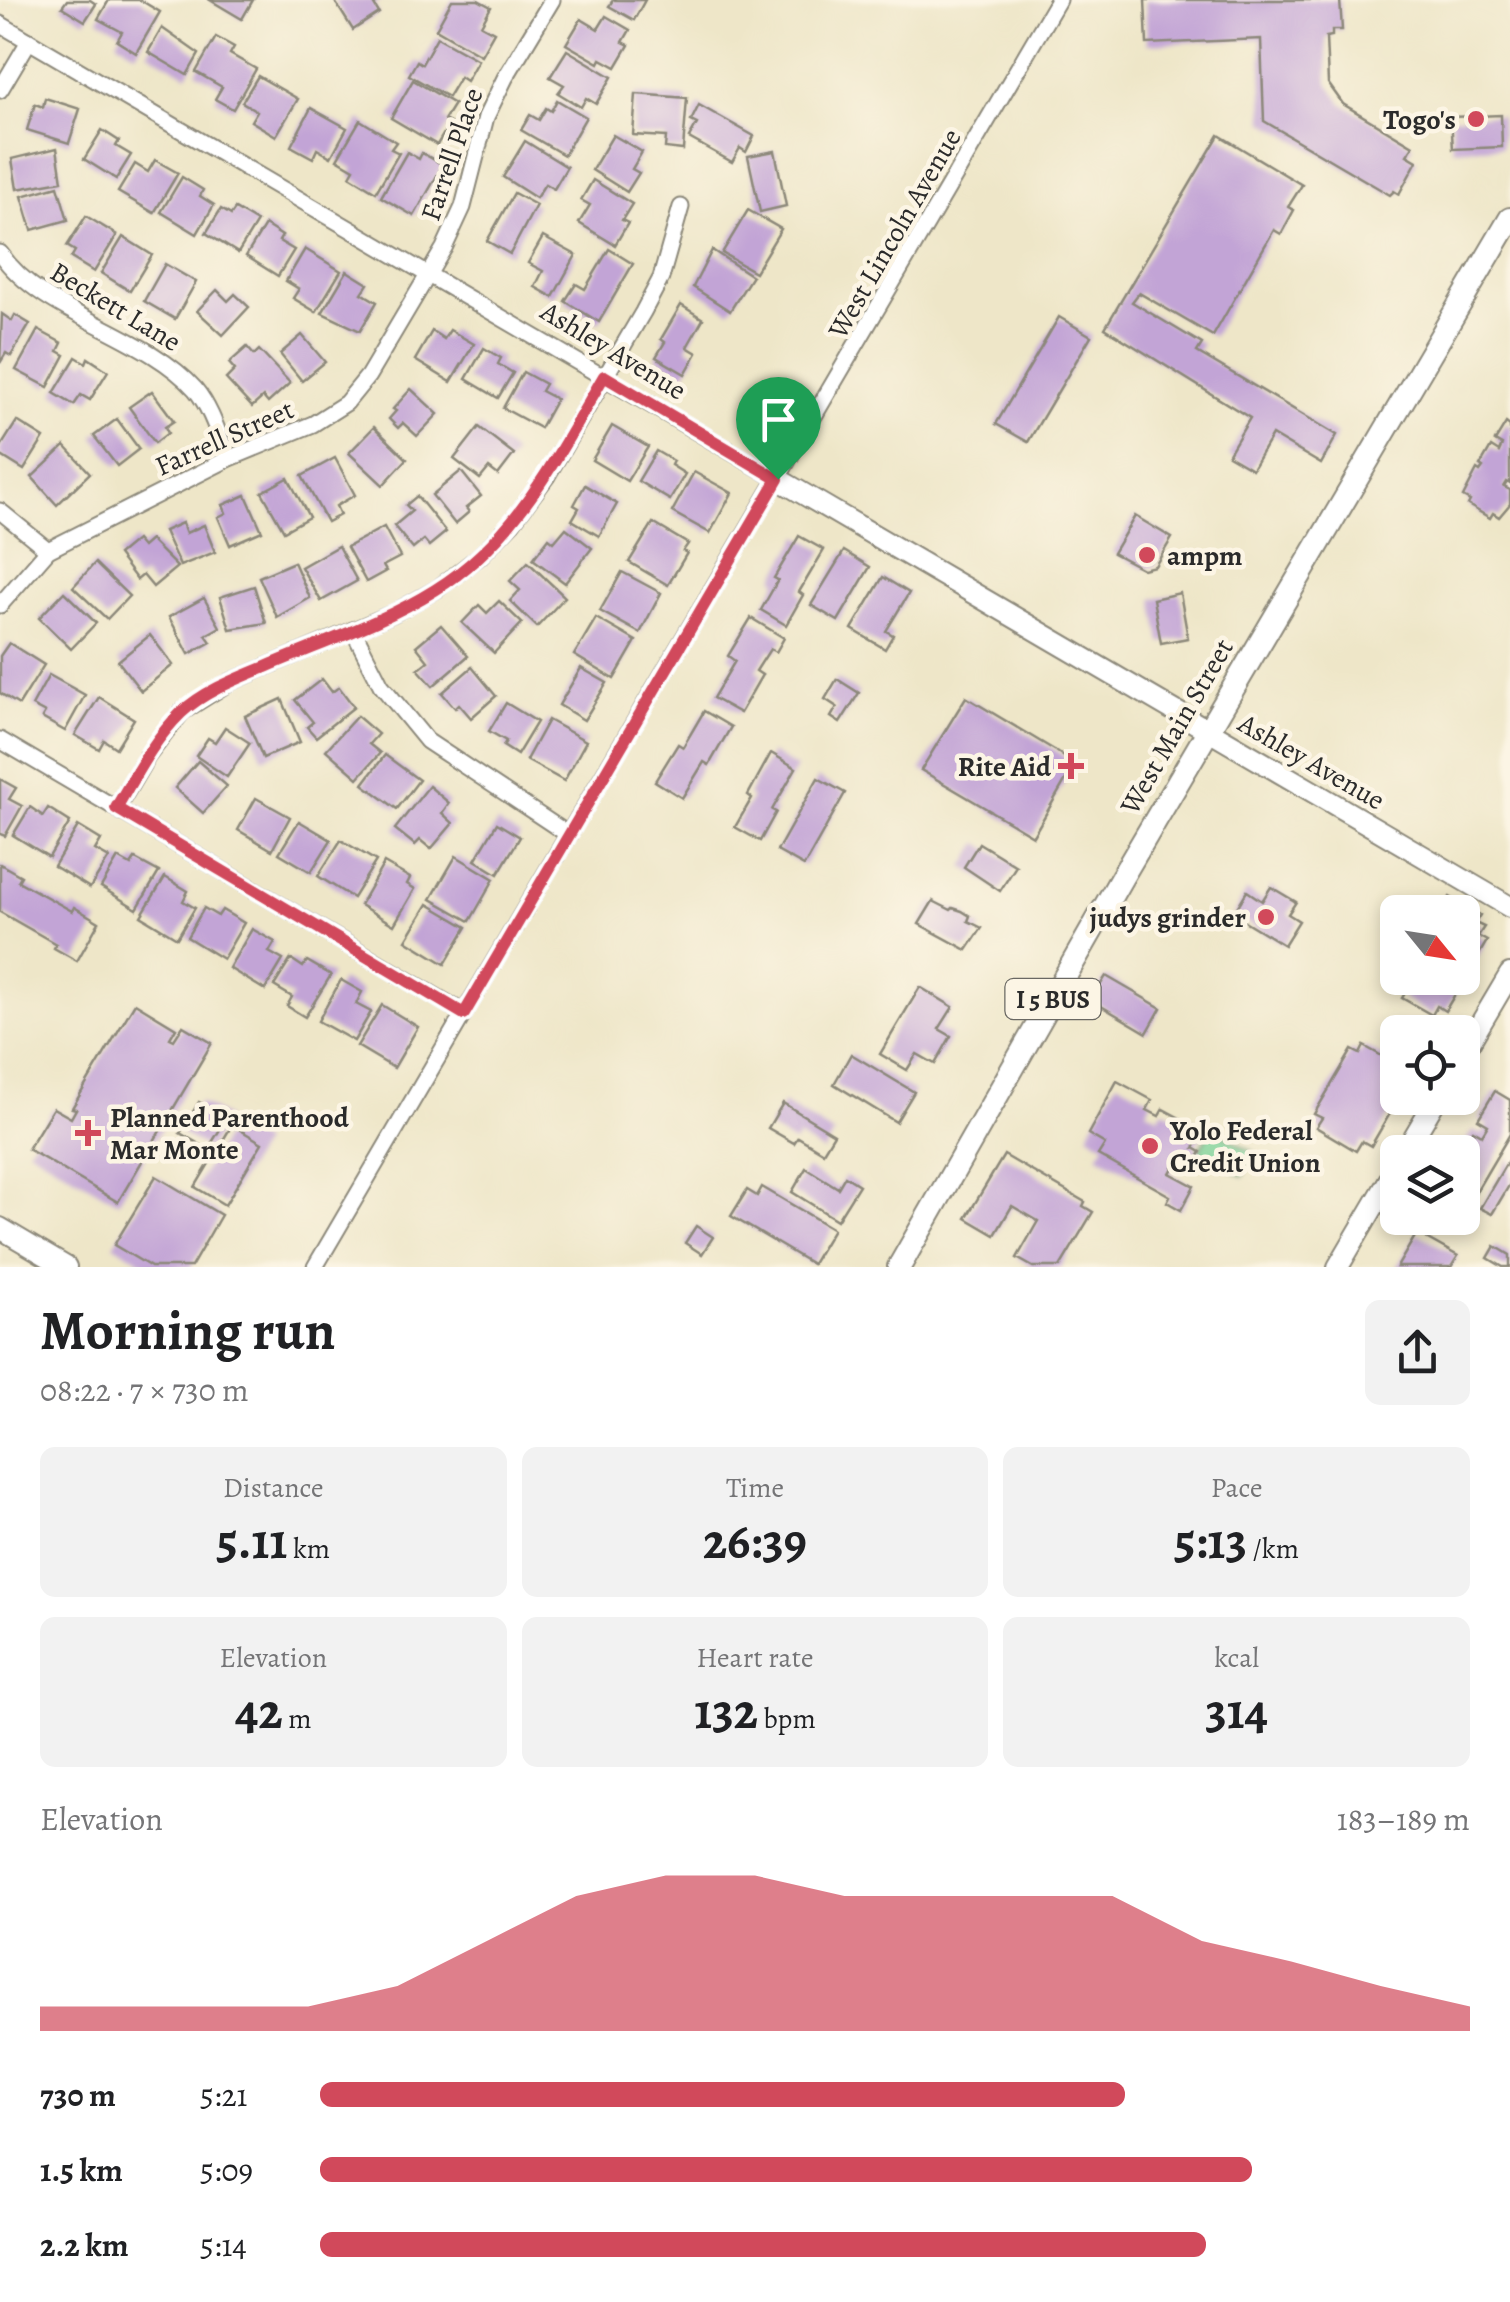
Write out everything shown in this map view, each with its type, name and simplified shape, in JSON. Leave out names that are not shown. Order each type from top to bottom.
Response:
[{"type":"main road","name":"West Main Street","points":[[899,1267],[1510,219]]},
{"type":"street","name":"Farrell Place","points":[[430,274],[463,207],[486,117],[552,0]]},
{"type":"street","name":"West Lincoln Avenue","points":[[315,1267],[1058,0]]},
{"type":"street","name":"Ashley Avenue","points":[[0,24],[305,206],[430,274],[1510,906]]},
{"type":"street","points":[[0,90],[29,42]]},
{"type":"street","points":[[116,808],[147,756],[182,712],[230,682],[437,589],[480,556],[512,523],[547,476],[661,278],[681,207]]},
{"type":"street","name":"Beckett Lane","points":[[0,253],[26,282],[171,367],[197,392],[228,459]]},
{"type":"street","name":"Farrell Street","points":[[0,605],[48,550],[228,459],[313,424],[346,402],[368,376],[430,274]]},
{"type":"street","points":[[0,511],[48,550]]},
{"type":"street","points":[[353,630],[382,686],[428,741],[569,835]]},
{"type":"street","points":[[0,740],[464,1014]]},
{"type":"street","points":[[1480,1025],[1510,974]]},
{"type":"street","points":[[1338,1267],[1380,1196]]},
{"type":"street","points":[[0,1228],[66,1267]]},
{"type":"green space","points":[[1212,1128],[1254,1153],[1243,1176],[1198,1151]]},
{"type":"building","points":[[67,0],[90,0],[96,4],[85,21],[62,7]]},
{"type":"building","points":[[109,0],[140,0],[160,12],[136,53],[117,41],[122,32],[98,19]]},
{"type":"building","points":[[210,0],[253,0],[242,19]]},
{"type":"building","points":[[334,0],[382,0],[374,5],[379,13],[353,30]]},
{"type":"building","points":[[452,0],[478,0],[491,7],[481,25],[494,32],[481,55],[436,29]]},
{"type":"building","points":[[613,0],[645,0],[634,20],[609,6]]},
{"type":"building","points":[[1145,0],[1340,0],[1342,30],[1332,30],[1332,36],[1326,37],[1328,83],[1343,104],[1413,146],[1407,155],[1417,161],[1399,194],[1394,191],[1390,195],[1264,121],[1261,39],[1147,44]]},
{"type":"building","points":[[606,16],[630,30],[623,42],[629,45],[616,67],[601,59],[599,63],[566,44],[581,19],[598,29]]},
{"type":"building","points":[[162,28],[199,54],[187,75],[148,52]]},
{"type":"building","points":[[216,37],[234,47],[230,54],[256,69],[233,109],[215,99],[222,87],[196,72]]},
{"type":"building","points":[[437,37],[478,60],[466,81],[460,77],[448,97],[409,75],[417,61],[422,64]]},
{"type":"building","points":[[567,50],[612,77],[596,104],[586,98],[581,107],[558,93],[564,85],[550,77]]},
{"type":"building","points":[[258,76],[298,99],[276,136],[251,121],[257,111],[242,102]]},
{"type":"building","points":[[413,80],[454,104],[444,120],[450,123],[437,145],[391,118]]},
{"type":"building","points":[[636,94],[687,98],[683,150],[665,148],[666,137],[633,135]]},
{"type":"building","points":[[45,98],[80,109],[69,143],[27,130],[35,104],[43,107]]},
{"type":"building","points":[[557,100],[586,117],[564,155],[521,130],[530,115],[539,120]]},
{"type":"building","points":[[699,105],[754,136],[746,152],[740,148],[732,162],[689,138],[697,124],[691,121]]},
{"type":"building","points":[[311,108],[347,128],[331,157],[317,149],[313,158],[291,146]]},
{"type":"building","points":[[1501,115],[1502,147],[1453,149],[1451,117]]},
{"type":"building","points":[[360,120],[396,142],[391,149],[399,153],[376,192],[350,176],[354,169],[337,159]]},
{"type":"building","points":[[102,130],[131,155],[116,179],[84,159]]},
{"type":"building","points":[[613,135],[642,152],[632,169],[639,173],[627,192],[592,170]]},
{"type":"building","points":[[1219,135],[1302,185],[1288,207],[1294,210],[1281,234],[1274,230],[1213,336],[1139,293],[1132,302],[1202,344],[1197,352],[1337,435],[1321,464],[1272,435],[1252,469],[1228,455],[1250,418],[1105,328]]},
{"type":"building","points":[[525,141],[567,167],[554,189],[545,184],[536,198],[503,177]]},
{"type":"building","points":[[57,148],[62,181],[17,189],[12,159]]},
{"type":"building","points":[[775,151],[786,206],[760,212],[748,156]]},
{"type":"building","points":[[407,152],[419,159],[422,153],[443,165],[414,216],[381,197]]},
{"type":"building","points":[[155,160],[178,173],[154,213],[118,192],[135,164],[148,172]]},
{"type":"building","points":[[182,177],[203,190],[200,196],[214,205],[197,234],[161,212]]},
{"type":"building","points":[[593,180],[632,204],[622,220],[628,223],[615,245],[579,223],[590,205],[581,200]]},
{"type":"building","points":[[58,186],[68,220],[32,230],[22,196]]},
{"type":"building","points":[[514,193],[536,205],[510,254],[487,241]]},
{"type":"building","points":[[221,209],[231,215],[235,209],[257,222],[238,253],[206,233]]},
{"type":"building","points":[[748,210],[781,229],[755,272],[722,253]]},
{"type":"building","points":[[86,216],[117,235],[94,272],[71,258],[75,251],[67,246]]},
{"type":"building","points":[[265,225],[294,250],[278,276],[246,256]]},
{"type":"building","points":[[123,237],[152,255],[130,291],[101,273]]},
{"type":"building","points":[[543,237],[576,255],[553,297],[535,287],[543,271],[528,263]]},
{"type":"building","points":[[305,249],[341,271],[316,312],[293,298],[299,289],[286,281]]},
{"type":"building","points":[[609,249],[633,264],[599,322],[565,301],[576,284],[585,289]]},
{"type":"building","points":[[712,250],[752,276],[730,311],[693,287]]},
{"type":"building","points":[[165,264],[196,282],[175,319],[144,301]]},
{"type":"building","points":[[347,271],[368,284],[362,293],[377,302],[360,331],[322,313]]},
{"type":"building","points":[[217,290],[228,301],[235,294],[249,307],[223,335],[197,311]]},
{"type":"building","points":[[681,305],[703,319],[687,347],[697,353],[685,374],[656,357],[665,342],[661,339]]},
{"type":"building","points":[[2,314],[12,321],[15,315],[30,324],[11,356],[6,353],[0,363]]},
{"type":"building","points":[[1059,317],[1091,336],[1028,442],[996,424]]},
{"type":"building","points":[[38,330],[62,343],[58,351],[65,355],[48,387],[16,370]]},
{"type":"building","points":[[450,330],[474,344],[451,382],[415,360],[432,331],[444,339]]},
{"type":"building","points":[[302,335],[325,362],[302,381],[280,354]]},
{"type":"building","points":[[247,347],[254,355],[259,350],[290,383],[268,403],[263,397],[252,407],[226,379],[235,370],[229,363]]},
{"type":"building","points":[[484,348],[501,358],[498,364],[513,373],[498,398],[466,379]]},
{"type":"building","points":[[76,357],[86,363],[88,358],[108,371],[90,400],[81,395],[74,405],[54,393]]},
{"type":"building","points":[[523,372],[545,384],[541,391],[556,399],[540,428],[503,408]]},
{"type":"building","points":[[411,389],[438,414],[417,436],[403,423],[398,428],[389,419]]},
{"type":"building","points":[[152,391],[174,421],[165,427],[168,433],[155,443],[129,407]]},
{"type":"building","points":[[117,419],[139,449],[117,466],[94,436]]},
{"type":"building","points":[[17,421],[44,438],[24,470],[0,455],[0,448]]},
{"type":"building","points":[[1506,423],[1510,426],[1510,484],[1507,482],[1504,487],[1510,490],[1510,504],[1499,517],[1493,513],[1490,518],[1468,505],[1470,501],[1463,497],[1477,470],[1483,468],[1480,466],[1491,447],[1499,452],[1502,445],[1495,441]]},
{"type":"building","points":[[612,426],[648,447],[627,481],[592,460]]},
{"type":"building","points":[[374,427],[407,459],[383,485],[349,453]]},
{"type":"building","points":[[479,427],[514,454],[498,475],[489,468],[480,479],[454,459]]},
{"type":"building","points":[[65,446],[90,473],[57,505],[32,477]]},
{"type":"building","points":[[656,451],[685,474],[670,500],[638,481]]},
{"type":"building","points":[[335,458],[355,495],[336,506],[340,515],[327,522],[302,476]]},
{"type":"building","points":[[461,471],[481,496],[455,524],[432,495]]},
{"type":"building","points":[[694,472],[732,493],[710,533],[672,512]]},
{"type":"building","points":[[288,478],[309,517],[284,531],[262,492]]},
{"type":"building","points":[[585,485],[617,504],[599,536],[572,520],[579,508],[574,505]]},
{"type":"building","points":[[246,495],[262,531],[230,545],[218,517],[226,513],[223,505]]},
{"type":"building","points":[[417,496],[446,532],[429,546],[424,540],[413,549],[394,526],[412,511],[406,505]]},
{"type":"building","points":[[1135,516],[1172,538],[1155,566],[1143,569],[1113,553]]},
{"type":"building","points":[[182,523],[186,533],[204,525],[215,552],[180,566],[164,531]]},
{"type":"building","points":[[653,523],[688,544],[683,551],[687,553],[668,585],[629,562]]},
{"type":"building","points":[[384,527],[400,557],[366,582],[347,547]]},
{"type":"building","points":[[566,528],[592,548],[565,583],[533,559],[549,538],[554,542]]},
{"type":"building","points":[[799,536],[824,550],[799,592],[803,595],[786,625],[761,610],[778,580],[774,578]]},
{"type":"building","points":[[136,540],[142,547],[150,540],[177,567],[153,587],[143,575],[137,580],[118,555]]},
{"type":"building","points":[[338,546],[357,581],[321,601],[301,567]]},
{"type":"building","points":[[844,551],[870,567],[838,621],[811,605]]},
{"type":"building","points":[[294,562],[310,598],[277,617],[259,577]]},
{"type":"building","points":[[528,562],[565,597],[537,627],[510,601],[520,590],[510,581]]},
{"type":"building","points":[[95,563],[129,596],[107,619],[73,587]]},
{"type":"building","points":[[622,572],[661,593],[640,633],[600,611]]},
{"type":"building","points":[[883,577],[909,593],[886,631],[893,635],[885,649],[852,629]]},
{"type":"building","points":[[254,586],[266,623],[230,629],[220,597]]},
{"type":"building","points":[[64,592],[96,623],[71,649],[39,618]]},
{"type":"building","points":[[1180,593],[1188,638],[1161,643],[1153,599]]},
{"type":"building","points":[[204,598],[220,627],[206,635],[211,642],[189,654],[169,617]]},
{"type":"building","points":[[499,601],[522,623],[494,653],[462,623],[479,605],[487,613]]},
{"type":"building","points":[[596,618],[636,641],[614,679],[574,655]]},
{"type":"building","points":[[751,618],[784,638],[776,652],[770,649],[756,671],[762,675],[740,713],[713,698],[735,661],[728,656]]},
{"type":"building","points":[[441,625],[468,656],[433,686],[418,669],[428,661],[416,646]]},
{"type":"building","points":[[150,635],[173,665],[141,691],[118,661]]},
{"type":"building","points":[[9,643],[44,665],[19,705],[0,693],[0,656]]},
{"type":"building","points":[[472,667],[496,696],[471,718],[442,693]]},
{"type":"building","points":[[581,668],[607,683],[584,720],[559,705]]},
{"type":"building","points":[[49,675],[85,695],[65,731],[42,718],[45,713],[32,706]]},
{"type":"building","points":[[322,679],[332,692],[339,687],[354,707],[316,737],[307,727],[313,722],[295,700]]},
{"type":"building","points":[[837,679],[859,693],[840,723],[831,717],[837,707],[825,699]]},
{"type":"building","points":[[99,697],[134,719],[116,748],[104,740],[99,749],[75,735]]},
{"type":"building","points":[[966,697],[1056,751],[1072,769],[1033,836],[921,770]]},
{"type":"building","points":[[282,699],[300,742],[263,758],[245,716]]},
{"type":"building","points":[[506,703],[537,722],[517,755],[503,746],[506,741],[489,731]]},
{"type":"building","points":[[704,711],[731,727],[709,765],[704,762],[682,798],[655,781],[678,744],[683,747]]},
{"type":"building","points":[[357,716],[378,734],[369,744],[380,753],[358,778],[326,750]]},
{"type":"building","points":[[548,720],[586,741],[564,781],[526,760]]},
{"type":"building","points":[[225,727],[250,743],[227,777],[196,756],[208,738],[215,742]]},
{"type":"building","points":[[771,753],[796,768],[760,841],[735,827]]},
{"type":"building","points":[[385,755],[419,780],[397,809],[363,784]]},
{"type":"building","points":[[198,761],[227,786],[203,813],[175,788]]},
{"type":"building","points":[[818,778],[845,793],[804,866],[777,851]]},
{"type":"building","points":[[0,779],[16,788],[9,799],[22,806],[5,836],[0,834]]},
{"type":"building","points":[[429,786],[449,803],[442,813],[453,823],[431,849],[420,840],[415,845],[395,829]]},
{"type":"building","points":[[256,798],[290,817],[272,850],[238,830]]},
{"type":"building","points":[[30,807],[43,816],[48,808],[70,822],[49,857],[13,835]]},
{"type":"building","points":[[299,821],[331,840],[311,872],[279,853]]},
{"type":"building","points":[[497,823],[520,837],[498,874],[475,860]]},
{"type":"building","points":[[78,826],[101,840],[95,850],[109,858],[90,888],[54,866]]},
{"type":"building","points":[[341,840],[376,861],[353,898],[318,876]]},
{"type":"building","points":[[979,843],[1016,866],[1000,891],[964,867]]},
{"type":"building","points":[[456,856],[494,879],[470,921],[431,899]]},
{"type":"building","points":[[118,858],[131,865],[135,859],[159,872],[137,909],[101,887]]},
{"type":"building","points":[[384,863],[410,878],[407,884],[415,889],[394,925],[360,905]]},
{"type":"building","points":[[0,864],[21,876],[18,881],[99,922],[77,961],[54,948],[56,944],[0,912]]},
{"type":"building","points":[[165,877],[188,891],[183,901],[195,908],[177,938],[141,916]]},
{"type":"building","name":"judys grinder","points":[[1271,887],[1296,902],[1288,914],[1299,921],[1284,945],[1233,914],[1247,891],[1262,901]]},
{"type":"building","points":[[933,901],[962,911],[970,916],[968,921],[982,928],[967,950],[919,924]]},
{"type":"building","points":[[428,904],[467,927],[445,964],[406,940]]},
{"type":"building","points":[[204,908],[218,916],[222,910],[244,923],[223,959],[187,937]]},
{"type":"building","points":[[252,929],[275,942],[269,952],[283,960],[265,990],[229,968]]},
{"type":"building","points":[[291,959],[303,967],[307,961],[331,975],[305,1017],[287,1006],[292,997],[274,986]]},
{"type":"building","points":[[1106,976],[1161,1008],[1147,1033],[1091,1000]]},
{"type":"building","points":[[341,980],[362,992],[356,1004],[371,1012],[354,1041],[318,1021]]},
{"type":"building","points":[[920,987],[953,1007],[939,1029],[951,1036],[935,1064],[917,1054],[907,1070],[880,1054]]},
{"type":"building","points":[[1455,995],[1445,1011],[1437,1006],[1432,1015],[1402,998]]},
{"type":"building","points":[[135,1003],[176,1028],[170,1038],[174,1040],[183,1026],[212,1043],[118,1202],[28,1149],[53,1108],[71,1118],[76,1109],[72,1108]]},
{"type":"building","points":[[382,1005],[418,1027],[394,1068],[357,1046]]},
{"type":"building","points":[[1364,1046],[1380,1055],[1380,1115],[1389,1115],[1371,1146],[1362,1141],[1356,1151],[1316,1127],[1322,1118],[1314,1114],[1352,1050],[1360,1054]]},
{"type":"building","points":[[851,1054],[914,1092],[896,1122],[834,1084]]},
{"type":"building","name":"Yolo Federal Credit Union","points":[[1117,1081],[1152,1100],[1147,1110],[1159,1116],[1163,1109],[1204,1131],[1194,1148],[1201,1152],[1192,1169],[1177,1161],[1170,1173],[1194,1186],[1181,1210],[1167,1202],[1170,1196],[1098,1155],[1105,1144],[1088,1134]]},
{"type":"building","points":[[1495,1091],[1510,1100],[1510,1134],[1480,1185],[1480,1135],[1470,1135],[1473,1130],[1482,1135],[1488,1125],[1478,1119]]},
{"type":"building","points":[[199,1102],[227,1118],[208,1149],[180,1133]]},
{"type":"building","points":[[783,1103],[834,1134],[823,1152],[798,1137],[794,1143],[768,1128]]},
{"type":"building","points":[[232,1125],[262,1143],[225,1205],[195,1187]]},
{"type":"building","points":[[1004,1155],[1085,1202],[1083,1206],[1093,1212],[1060,1267],[1033,1267],[1017,1258],[1038,1221],[1012,1206],[995,1235],[966,1218]]},
{"type":"building","points":[[1510,1157],[1510,1184],[1492,1214],[1480,1208]]},
{"type":"building","points":[[806,1168],[838,1188],[845,1176],[859,1185],[837,1220],[792,1192]]},
{"type":"building","points":[[156,1176],[221,1215],[191,1267],[151,1267],[114,1245]]},
{"type":"building","points":[[762,1187],[833,1229],[812,1264],[731,1216],[747,1190],[757,1196]]},
{"type":"building","points":[[696,1226],[713,1237],[702,1254],[685,1243]]},
{"type":"building","points":[[1416,1235],[1458,1256],[1451,1267],[1397,1267]]},
{"type":"building","points":[[1495,1246],[1510,1255],[1510,1267],[1488,1258]]},
{"type":"place","name":"Togo's","points":[[1476,119]]},
{"type":"place","name":"ampm","points":[[1147,555]]},
{"type":"place","name":"Rite Aid","points":[[1071,766]]},
{"type":"place","name":"judys grinder","points":[[1266,917]]},
{"type":"place","name":"Planned Parenthood Mar Monte","points":[[88,1133]]},
{"type":"place","name":"Yolo Federal Credit Union","points":[[1150,1146]]},
{"type":"route","points":[[604,376],[778,479],[464,1014],[116,808],[147,756],[182,712],[230,682],[394,612],[437,589],[480,556],[512,523],[547,476],[604,376]]}]
